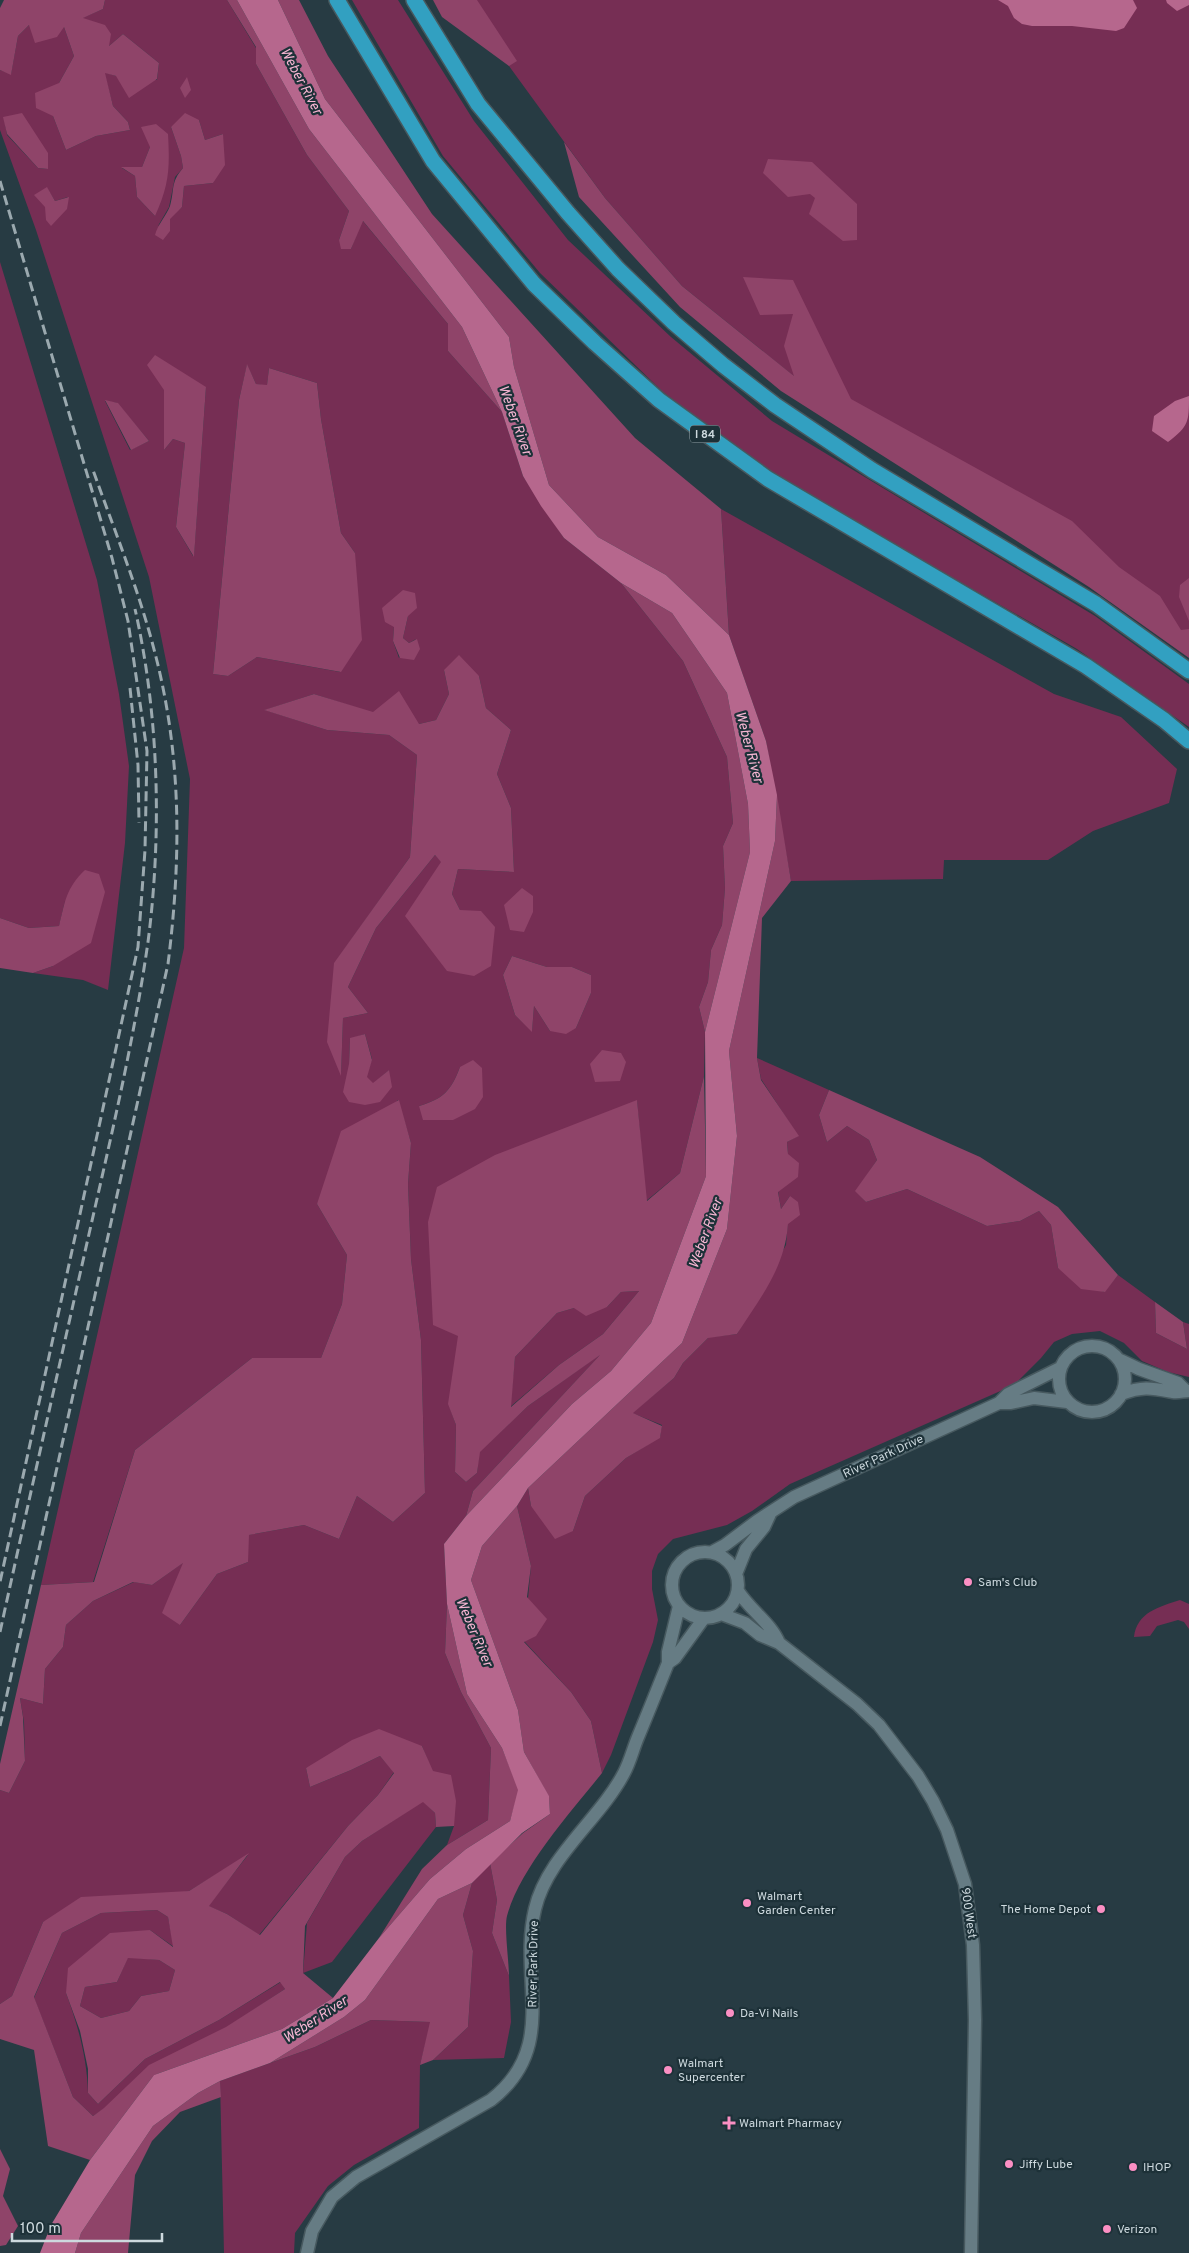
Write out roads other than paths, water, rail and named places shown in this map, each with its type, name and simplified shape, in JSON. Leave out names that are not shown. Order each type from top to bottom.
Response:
[{"type":"highway","name":"I 84","points":[[337,0],[433,161],[534,284],[659,400],[768,479],[1086,666],[1164,720],[1189,741]]},
{"type":"highway","points":[[414,0],[478,104],[568,213],[618,269],[674,323],[723,365],[776,405],[872,470],[1096,604],[1189,672]]},
{"type":"street","points":[[1081,1347],[1102,1347],[1118,1359],[1178,1383],[1188,1391],[1176,1392],[1154,1388],[1138,1388],[1121,1394],[1108,1408],[1093,1412],[1078,1409],[1067,1402],[1059,1386],[1060,1368],[1072,1352],[1081,1347]]},
{"type":"street","points":[[1118,1359],[1125,1376],[1121,1394]]},
{"type":"street","name":"River Park Drive","points":[[712,1552],[794,1496],[999,1402],[1008,1394],[1060,1368]]},
{"type":"street","name":"River Park Drive","points":[[999,1402],[1011,1403],[1034,1398],[1067,1402]]},
{"type":"street","name":"River Park Drive","points":[[736,1574],[746,1549],[764,1527],[770,1514]]},
{"type":"street","points":[[712,1552],[727,1560],[736,1574],[738,1591],[734,1600],[721,1614],[704,1618],[686,1612],[674,1598],[672,1580],[679,1564],[694,1553],[712,1552]]},
{"type":"street","name":"900 West","points":[[738,1591],[747,1606],[774,1632],[779,1643]]},
{"type":"street","name":"River Park Drive","points":[[307,2253],[312,2231],[332,2196],[356,2177],[490,2100],[506,2088],[522,2066],[532,2029],[531,1925],[541,1890],[557,1864],[624,1773],[668,1663],[668,1652],[679,1606]]},
{"type":"street","name":"900 West","points":[[721,1614],[745,1623],[760,1634],[779,1643],[857,1704],[888,1735],[934,1800],[958,1860],[970,1915],[974,1963],[971,2253]]},
{"type":"street","name":"River Park Drive","points":[[668,1663],[675,1658],[704,1618]]},
{"type":"water","name":"Weber River","points":[[237,0],[278,0],[325,99],[509,337],[514,367],[549,485],[598,537],[666,575],[729,635],[766,741],[777,795],[775,841],[729,1051],[737,1136],[727,1229],[682,1343],[528,1488],[517,1506],[482,1546],[471,1580],[518,1710],[524,1752],[549,1796],[550,1814],[522,1833],[472,1883],[438,1899],[365,2000],[344,2017],[270,2063],[220,2081],[198,2093],[153,2126],[81,2233],[75,2253],[40,2253],[51,2225],[90,2160],[154,2075],[282,2029],[333,1998],[379,1938],[430,1879],[466,1849],[510,1821],[518,1790],[502,1748],[467,1694],[447,1604],[444,1544],[466,1516],[572,1404],[611,1371],[651,1323],[706,1176],[705,1032],[750,852],[748,804],[727,693],[672,613],[621,583],[564,538],[541,506],[523,476],[502,412],[462,327],[309,129]]},
{"type":"water","points":[[998,0],[1133,0],[1137,8],[1124,28],[1116,31],[1072,26],[1032,26],[1022,24],[1014,18],[1008,6]]},
{"type":"water","points":[[1166,0],[1189,0],[1189,5],[1177,11]]},
{"type":"water","points":[[1189,396],[1188,418],[1180,432],[1168,442],[1152,431],[1154,416],[1175,401]]},
{"type":"railway","points":[[0,181],[112,558],[128,621],[147,751],[145,850],[138,947],[0,1582]]},
{"type":"railway","points":[[0,1726],[168,964],[175,887],[177,810],[175,772],[165,695],[156,657],[127,563],[93,470]]},
{"type":"railway","points":[[0,1632],[122,1088],[148,942],[155,859],[156,775],[149,691],[135,609]]},
{"type":"railway","points":[[130,688],[138,765],[139,823]]},
{"type":"place","name":"Sam's Club","points":[[968,1582]]},
{"type":"place","name":"Walmart Garden Center","points":[[747,1903]]},
{"type":"place","name":"The Home Depot","points":[[1101,1909]]},
{"type":"place","name":"Da-Vi Nails","points":[[730,2013]]},
{"type":"place","name":"Walmart Supercenter","points":[[668,2070]]},
{"type":"place","name":"Walmart Pharmacy","points":[[729,2123]]},
{"type":"place","name":"Jiffy Lube","points":[[1009,2164]]},
{"type":"place","name":"IHOP","points":[[1133,2167]]},
{"type":"place","name":"Verizon","points":[[1107,2229]]}]
